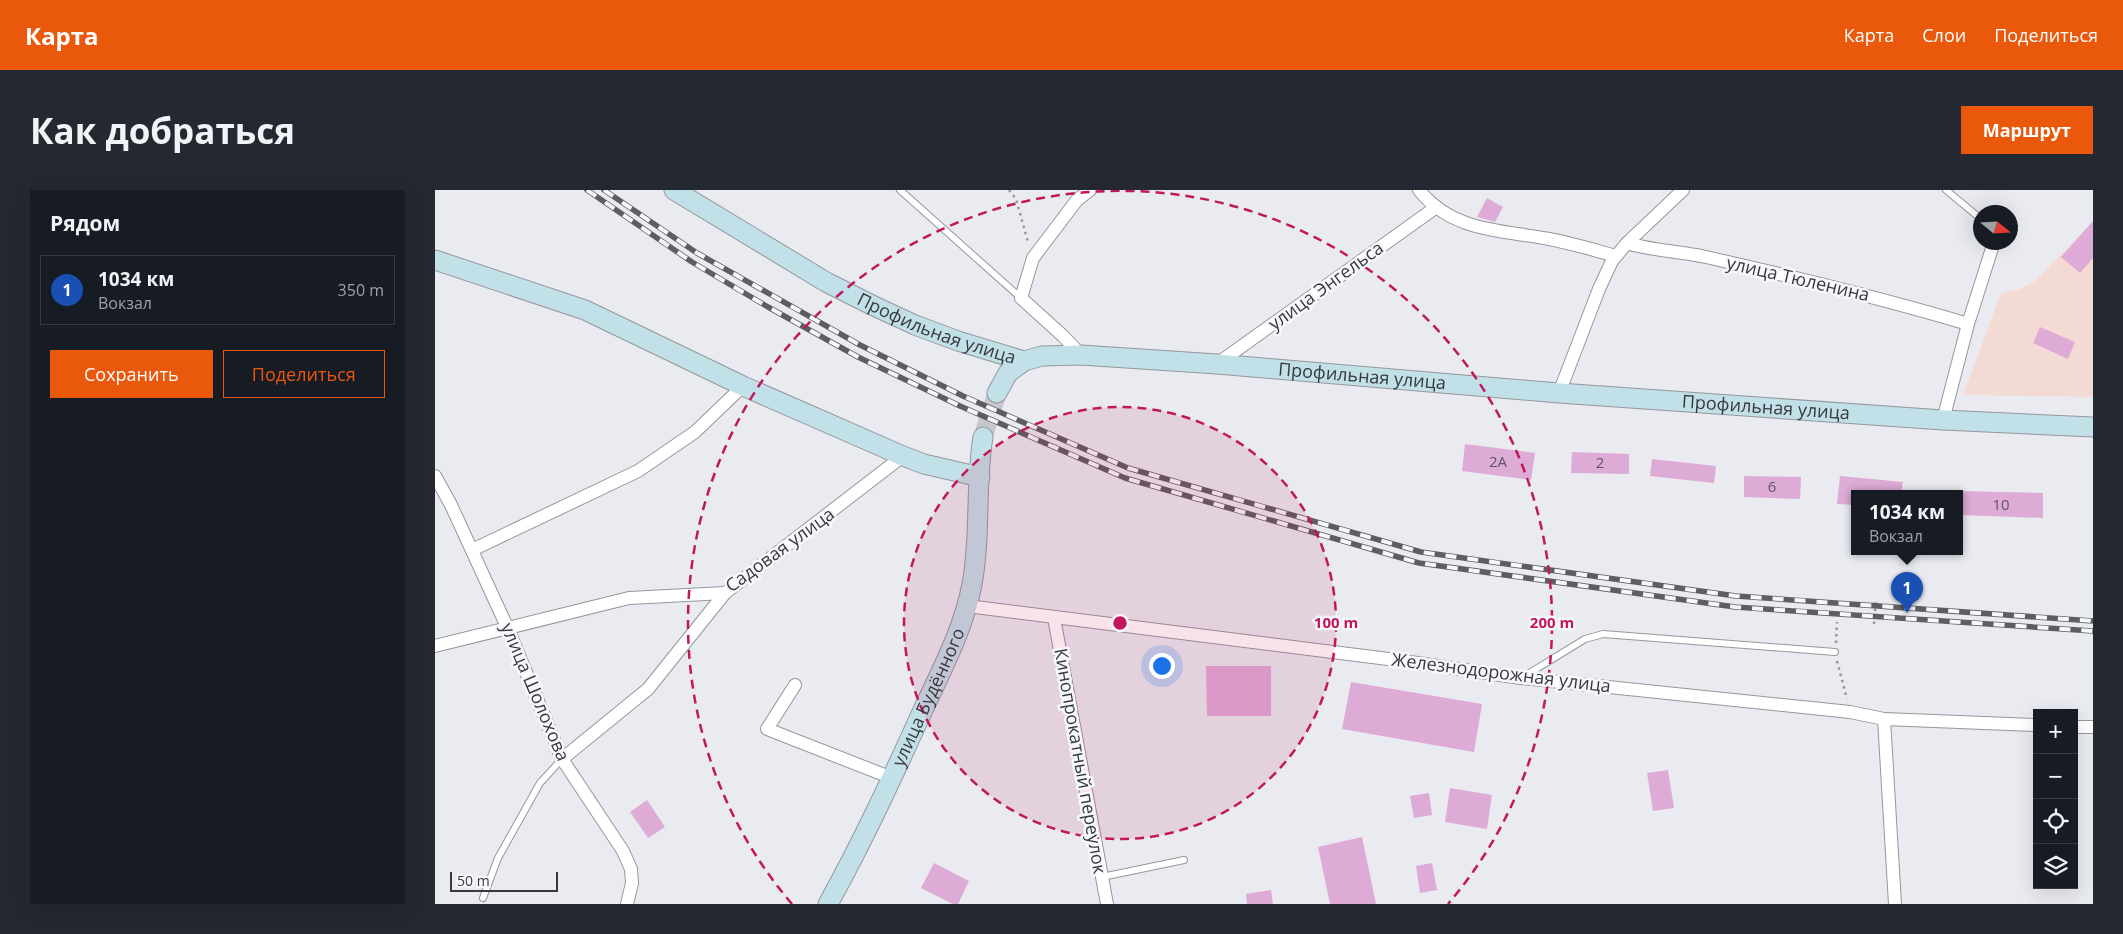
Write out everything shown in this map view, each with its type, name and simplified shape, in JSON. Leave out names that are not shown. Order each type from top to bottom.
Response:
[{"type":"main road","name":"Профильная улица","points":[[674,190],[826,282],[874,306],[950,338],[1024,361],[1042,356],[1081,355],[1217,364],[1559,393],[1943,420],[2093,427]]},
{"type":"main road","points":[[435,260],[585,310],[743,386],[903,456],[943,469],[979,477]]},
{"type":"main road","points":[[997,393],[1008,373],[1024,361]]},
{"type":"main road","name":"улица Будённого","points":[[828,904],[848,868],[892,778],[955,639],[967,606],[975,562],[977,486],[983,437]]},
{"type":"street","points":[[1081,355],[1021,298],[1033,258],[1077,200],[1090,190]]},
{"type":"street","points":[[1419,190],[1435,208],[1453,218],[1495,232],[1550,239],[1616,256]]},
{"type":"street","points":[[1559,393],[1599,289],[1616,256],[1627,243],[1683,190]]},
{"type":"street","name":"улица Энгельса","points":[[1217,364],[1435,208]]},
{"type":"street","name":"улица Тюленина","points":[[1627,243],[1643,248],[1703,256],[1886,300],[1968,324]]},
{"type":"street","points":[[1943,420],[1968,324],[1991,250]]},
{"type":"street","points":[[472,550],[638,471],[695,432],[743,386]]},
{"type":"street","name":"Садовая улица","points":[[435,646],[629,598],[725,592],[903,456]]},
{"type":"street","name":"улица Шолохова","points":[[435,476],[509,629],[562,759],[623,851],[631,869],[633,883],[627,904]]},
{"type":"street","points":[[562,759],[648,688],[725,592]]},
{"type":"street","name":"Железнодорожная улица","points":[[967,606],[1404,661],[1521,678],[1850,712],[1884,719],[2033,725]]},
{"type":"street","name":"Кинопрокатный переулок","points":[[1054,618],[1107,904]]},
{"type":"street","points":[[795,685],[767,729],[892,778]]},
{"type":"street","points":[[1884,719],[1895,904]]},
{"type":"street","points":[[2078,726],[2093,727]]},
{"type":"lane","points":[[901,190],[1021,298]]},
{"type":"lane","points":[[1946,190],[1973,212]]},
{"type":"lane","points":[[1521,678],[1585,639],[1603,634],[1835,652]]},
{"type":"lane","points":[[483,898],[498,858],[535,791],[562,759]]},
{"type":"lane","points":[[1102,877],[1184,860]]},
{"type":"path","points":[[1009,190],[1016,199],[1033,258]]},
{"type":"path","points":[[1874,624],[1876,599]]},
{"type":"path","points":[[1837,622],[1835,652],[1850,712]]},
{"type":"shaded area","points":[[2093,222],[2093,397],[1963,395],[2001,293],[2020,289],[2034,282]]},
{"type":"building","points":[[1487,198],[1503,207],[1495,222],[1477,217]]},
{"type":"building","points":[[2093,221],[2093,258],[2080,273],[2061,257]]},
{"type":"building","points":[[2040,327],[2075,342],[2068,359],[2033,343]]},
{"type":"building","points":[[1465,444],[1535,453],[1531,480],[1462,471]]},
{"type":"building","points":[[1572,452],[1629,454],[1629,474],[1571,473]]},
{"type":"building","points":[[1652,459],[1716,466],[1714,483],[1650,476]]},
{"type":"building","points":[[1744,476],[1801,477],[1800,499],[1744,497]]},
{"type":"building","points":[[1840,476],[1903,482],[1902,490],[1851,490],[1851,505],[1837,504]]},
{"type":"building","points":[[1963,491],[2043,493],[2043,518],[1963,515]]},
{"type":"building","points":[[1206,666],[1271,666],[1271,716],[1207,716]]},
{"type":"building","points":[[1351,682],[1482,704],[1474,752],[1342,729]]},
{"type":"building","points":[[1668,770],[1674,808],[1653,811],[1647,773]]},
{"type":"building","points":[[1450,788],[1492,795],[1487,829],[1445,822]]},
{"type":"building","points":[[1429,793],[1432,815],[1414,818],[1410,796]]},
{"type":"building","points":[[647,800],[665,827],[648,838],[630,812]]},
{"type":"building","points":[[1362,837],[1376,904],[1330,904],[1318,847]]},
{"type":"building","points":[[934,863],[969,881],[958,904],[953,904],[921,888]]},
{"type":"building","points":[[1432,863],[1437,890],[1420,893],[1416,866]]},
{"type":"building","points":[[1271,890],[1273,904],[1247,904],[1246,894]]},
{"type":"tunnel","points":[[983,437],[997,393]]},
{"type":"railway","points":[[587,190],[692,262],[858,357],[960,406],[1125,478],[1419,563],[1735,607],[2093,631]]},
{"type":"railway","points":[[604,190],[697,253],[860,345],[963,396],[1128,468],[1421,552],[1736,596],[2093,621]]},
{"type":"place","name":"1034 км","points":[[1907,613]]}]
